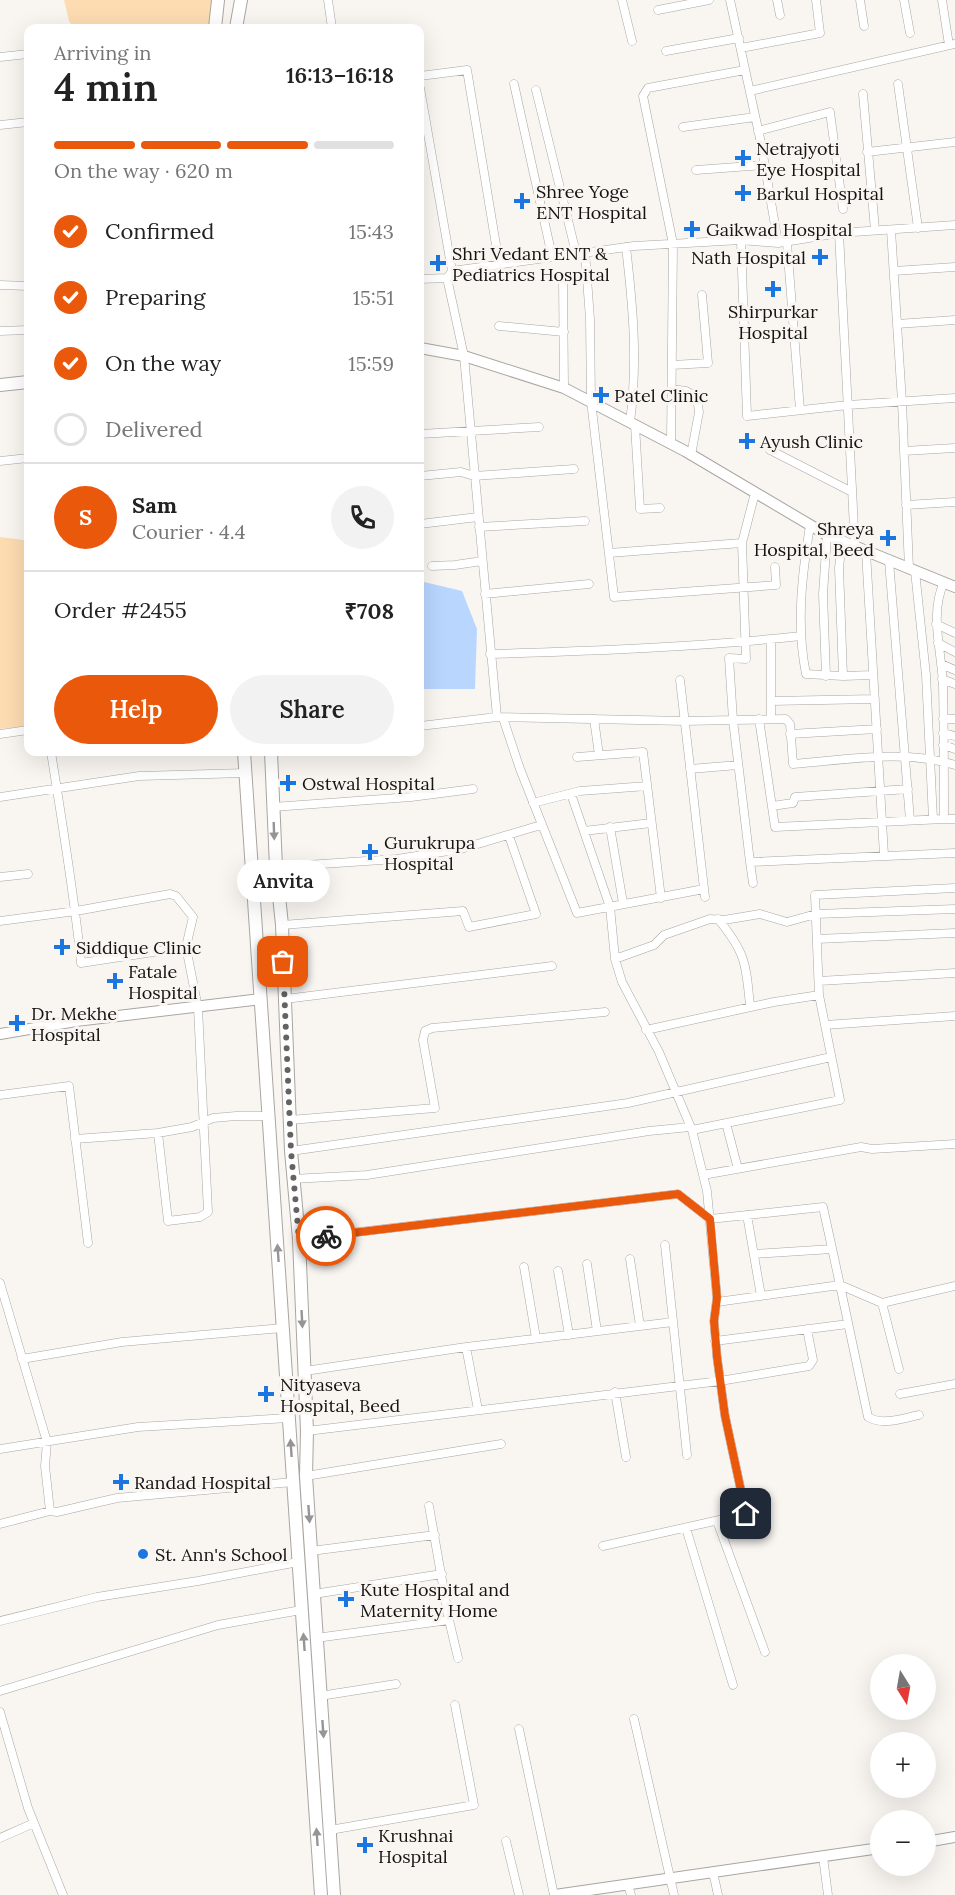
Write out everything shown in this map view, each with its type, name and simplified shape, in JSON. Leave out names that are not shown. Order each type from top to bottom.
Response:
[{"type":"main road","points":[[215,24],[218,0]]},
{"type":"main road","points":[[237,24],[241,0]]},
{"type":"main road","points":[[0,386],[24,383]]},
{"type":"main road","points":[[244,756],[321,1895]]},
{"type":"main road","points":[[271,756],[276,867],[282,925],[292,1179],[299,1239],[307,1431],[306,1476],[334,1895]]},
{"type":"street","points":[[328,0],[331,24]]},
{"type":"street","points":[[622,0],[632,41]]},
{"type":"street","points":[[658,10],[685,2],[709,0]]},
{"type":"street","points":[[730,0],[758,130],[777,243]]},
{"type":"street","points":[[777,0],[780,15]]},
{"type":"street","points":[[741,48],[820,33],[816,0]]},
{"type":"street","points":[[860,0],[864,26]]},
{"type":"street","points":[[904,0],[910,33]]},
{"type":"street","points":[[750,91],[952,44],[942,0]]},
{"type":"street","points":[[944,13],[955,12]]},
{"type":"street","points":[[666,51],[739,38]]},
{"type":"street","points":[[0,57],[24,54]]},
{"type":"street","points":[[424,75],[467,70],[499,263]]},
{"type":"street","points":[[671,444],[673,244],[643,96],[648,88],[746,70]]},
{"type":"street","points":[[514,84],[552,256]]},
{"type":"street","points":[[898,84],[918,228]]},
{"type":"street","points":[[536,90],[581,252],[590,319],[591,401],[614,597],[776,585],[775,567]]},
{"type":"street","points":[[863,94],[876,230]]},
{"type":"street","points":[[758,130],[830,112],[843,209]]},
{"type":"street","points":[[424,113],[464,356],[490,654],[500,718],[577,913],[623,903],[705,893],[680,680]]},
{"type":"street","points":[[683,127],[755,117]]},
{"type":"street","points":[[0,125],[24,122]]},
{"type":"street","points":[[867,152],[955,142]]},
{"type":"street","points":[[696,170],[764,165]]},
{"type":"street","points":[[424,278],[499,263],[626,247],[741,240],[786,243],[840,233],[955,225]]},
{"type":"street","points":[[891,230],[906,505],[926,675],[933,819]]},
{"type":"street","points":[[840,233],[852,492],[873,675],[884,855]]},
{"type":"street","points":[[741,240],[747,416],[848,405],[955,398]]},
{"type":"street","points":[[786,243],[800,410]]},
{"type":"street","points":[[626,247],[635,335],[633,424],[640,509],[660,508]]},
{"type":"street","points":[[894,271],[955,267]]},
{"type":"street","points":[[562,279],[564,388]]},
{"type":"street","points":[[0,285],[24,286]]},
{"type":"street","points":[[672,365],[708,363],[702,295]]},
{"type":"street","points":[[897,324],[955,320]]},
{"type":"street","points":[[499,326],[564,332]]},
{"type":"street","points":[[0,331],[24,330]]},
{"type":"street","points":[[424,349],[464,356],[564,388],[691,455],[827,535],[860,550],[951,584],[938,595],[936,624],[942,679],[944,819]]},
{"type":"street","points":[[672,389],[686,391],[697,397],[699,412],[691,455]]},
{"type":"street","points":[[424,434],[539,427]]},
{"type":"street","points":[[904,451],[955,447]]},
{"type":"street","points":[[770,450],[852,492]]},
{"type":"street","points":[[0,461],[24,458]]},
{"type":"street","points":[[424,476],[461,472],[474,476],[574,469]]},
{"type":"street","points":[[753,883],[733,720],[729,658],[746,659],[742,543],[755,493]]},
{"type":"street","points":[[906,505],[955,502]]},
{"type":"street","points":[[424,524],[478,517]]},
{"type":"street","points":[[479,527],[585,521]]},
{"type":"street","points":[[810,526],[803,569],[801,636],[806,674],[873,675]]},
{"type":"street","points":[[826,675],[823,594],[827,535]]},
{"type":"street","points":[[842,541],[839,568],[843,676]]},
{"type":"street","points":[[609,553],[742,543]]},
{"type":"street","points":[[432,566],[482,561]]},
{"type":"street","points":[[889,561],[910,820]]},
{"type":"street","points":[[485,594],[589,584]]},
{"type":"street","points":[[936,624],[955,633]]},
{"type":"street","points":[[490,654],[595,651],[801,636]]},
{"type":"street","points":[[771,639],[771,719]]},
{"type":"street","points":[[938,643],[955,652]]},
{"type":"street","points":[[940,664],[955,670]]},
{"type":"street","points":[[942,679],[955,684]]},
{"type":"street","points":[[771,701],[875,699]]},
{"type":"street","points":[[424,726],[500,718],[685,721],[786,718],[790,724],[793,764],[878,757],[930,759],[955,765]]},
{"type":"street","points":[[594,719],[599,755]]},
{"type":"street","points":[[759,719],[775,826],[955,819]]},
{"type":"street","points":[[943,719],[955,719]]},
{"type":"street","points":[[790,734],[877,729]]},
{"type":"street","points":[[0,734],[24,731]]},
{"type":"street","points":[[943,733],[955,736]]},
{"type":"street","points":[[943,745],[955,749]]},
{"type":"street","points":[[577,757],[643,752],[661,898]]},
{"type":"street","points":[[52,756],[76,911],[81,963],[186,947]]},
{"type":"street","points":[[690,769],[738,765]]},
{"type":"street","points":[[0,797],[139,776],[245,772]]},
{"type":"street","points":[[533,803],[571,794],[647,786]]},
{"type":"street","points":[[273,807],[411,797],[473,789]]},
{"type":"street","points":[[772,806],[793,803],[795,797],[908,789]]},
{"type":"street","points":[[571,794],[610,906],[615,959],[622,982],[676,1092],[691,1129],[703,1175],[710,1219],[717,1302],[714,1321],[720,1381],[746,1514],[603,1546]]},
{"type":"street","points":[[584,831],[651,823]]},
{"type":"street","points":[[276,867],[397,858],[461,849],[541,825]]},
{"type":"street","points":[[610,827],[623,903]]},
{"type":"street","points":[[282,925],[463,911],[469,927],[536,914],[509,836]]},
{"type":"street","points":[[750,862],[955,853]]},
{"type":"street","points":[[0,877],[28,874]]},
{"type":"street","points":[[292,1179],[366,1175],[649,1131],[691,1129],[840,1100],[819,995],[815,895],[955,888]]},
{"type":"street","points":[[0,921],[76,911],[170,894],[176,896],[193,917],[186,947],[198,1006],[208,1212],[200,1217],[168,1221],[158,1133]]},
{"type":"street","points":[[615,959],[654,945],[664,935],[710,919],[760,914],[787,922],[816,914],[955,909]]},
{"type":"street","points":[[718,920],[733,938],[744,960],[750,1006]]},
{"type":"street","points":[[817,939],[955,933]]},
{"type":"street","points":[[285,999],[552,966]]},
{"type":"street","points":[[819,981],[955,973]]},
{"type":"street","points":[[646,1030],[750,1006],[819,995]]},
{"type":"street","points":[[0,1035],[76,1021],[261,999]]},
{"type":"street","points":[[290,1120],[435,1108],[423,1040],[425,1031],[432,1028],[605,1012]]},
{"type":"street","points":[[825,1025],[955,1016]]},
{"type":"street","points":[[291,1151],[579,1111],[831,1057]]},
{"type":"street","points":[[0,1095],[69,1086],[88,1243]]},
{"type":"street","points":[[75,1139],[158,1133],[192,1127],[213,1118],[268,1116]]},
{"type":"street","points":[[726,1123],[738,1169]]},
{"type":"street","points":[[703,1175],[861,1148],[955,1144]]},
{"type":"street","points":[[299,1239],[678,1194],[710,1219],[823,1207],[868,1417],[887,1422],[919,1415]]},
{"type":"street","points":[[747,1215],[761,1296]]},
{"type":"street","points":[[665,1245],[687,1455]]},
{"type":"street","points":[[754,1254],[832,1249]]},
{"type":"street","points":[[630,1259],[640,1326]]},
{"type":"street","points":[[587,1264],[597,1331]]},
{"type":"street","points":[[524,1267],[536,1338]]},
{"type":"street","points":[[558,1271],[569,1335]]},
{"type":"street","points":[[0,1283],[47,1442],[45,1466],[50,1511]]},
{"type":"street","points":[[717,1302],[840,1285],[882,1303],[955,1286]]},
{"type":"street","points":[[882,1303],[899,1369]]},
{"type":"street","points":[[305,1371],[466,1347],[673,1322]]},
{"type":"street","points":[[716,1341],[848,1324]]},
{"type":"street","points":[[22,1359],[122,1342],[282,1328]]},
{"type":"street","points":[[307,1431],[720,1381],[808,1366],[813,1360],[807,1329]]},
{"type":"street","points":[[466,1347],[478,1410]]},
{"type":"street","points":[[900,1394],[955,1384]]},
{"type":"street","points":[[615,1392],[626,1457]]},
{"type":"street","points":[[0,1449],[138,1427],[289,1418]]},
{"type":"street","points":[[306,1476],[501,1444]]},
{"type":"street","points":[[0,1524],[50,1511],[57,1512],[117,1498],[293,1482]]},
{"type":"street","points":[[429,1506],[458,1659]]},
{"type":"street","points":[[717,1521],[765,1652]]},
{"type":"street","points":[[686,1528],[733,1685]]},
{"type":"street","points":[[311,1551],[435,1534]]},
{"type":"street","points":[[0,1621],[97,1597],[298,1562]]},
{"type":"street","points":[[314,1594],[442,1574]]},
{"type":"street","points":[[0,1691],[218,1625],[301,1610]]},
{"type":"street","points":[[316,1638],[449,1620]]},
{"type":"street","points":[[320,1696],[396,1684]]},
{"type":"street","points":[[330,1830],[474,1804],[455,1705]]},
{"type":"street","points":[[0,1712],[34,1823],[63,1895]]},
{"type":"street","points":[[634,1719],[674,1895]]},
{"type":"street","points":[[519,1729],[555,1895],[629,1890],[670,1879],[870,1850]]},
{"type":"street","points":[[0,1838],[34,1823]]},
{"type":"street","points":[[936,1841],[955,1838]]},
{"type":"street","points":[[506,1841],[519,1895]]},
{"type":"street","points":[[822,1857],[828,1895]]},
{"type":"street","points":[[713,1872],[718,1895]]},
{"type":"shaded area","points":[[64,0],[214,0],[210,24],[71,24]]},
{"type":"shaded area","points":[[0,537],[24,540],[24,726],[0,729]]},
{"type":"water","points":[[424,582],[462,591],[477,629],[475,689],[424,689]]},
{"type":"way so far","points":[[283,962],[292,1179],[299,1239],[326,1236]]},
{"type":"place","name":"Netrajyoti Eye Hospital","points":[[743,158]]},
{"type":"place","name":"Barkul Hospital","points":[[743,193]]},
{"type":"place","name":"Shree Yoge ENT Hospital","points":[[522,201]]},
{"type":"place","name":"Gaikwad Hospital","points":[[692,229]]},
{"type":"place","name":"Nath Hospital","points":[[820,257]]},
{"type":"place","name":"Shri Vedant ENT & Pediatrics Hospital","points":[[438,263]]},
{"type":"place","name":"Shirpurkar Hospital","points":[[773,289]]},
{"type":"place","name":"Patel Clinic","points":[[601,395]]},
{"type":"place","name":"Ayush Clinic","points":[[747,441]]},
{"type":"place","name":"Shreya Hospital, Beed","points":[[888,538]]},
{"type":"place","name":"Ostwal Hospital","points":[[288,783]]},
{"type":"place","name":"Gurukrupa Hospital","points":[[370,852]]},
{"type":"place","name":"Siddique Clinic","points":[[62,947]]},
{"type":"place","name":"Anvita","points":[[283,962]]},
{"type":"place","name":"Fatale Hospital","points":[[115,981]]},
{"type":"place","name":"Dr. Mekhe Hospital","points":[[17,1023]]},
{"type":"place","name":"Nityaseva Hospital, Beed","points":[[266,1394]]},
{"type":"place","name":"Randad Hospital","points":[[121,1482]]},
{"type":"place","name":"St. Ann's School","points":[[143,1554]]},
{"type":"place","name":"Kute Hospital and Maternity Home","points":[[346,1599]]},
{"type":"place","name":"Krushnai Hospital","points":[[365,1845]]},
{"type":"route","points":[[326,1236],[678,1194],[710,1219],[717,1298],[714,1321],[717,1357],[725,1416],[746,1514]]}]
